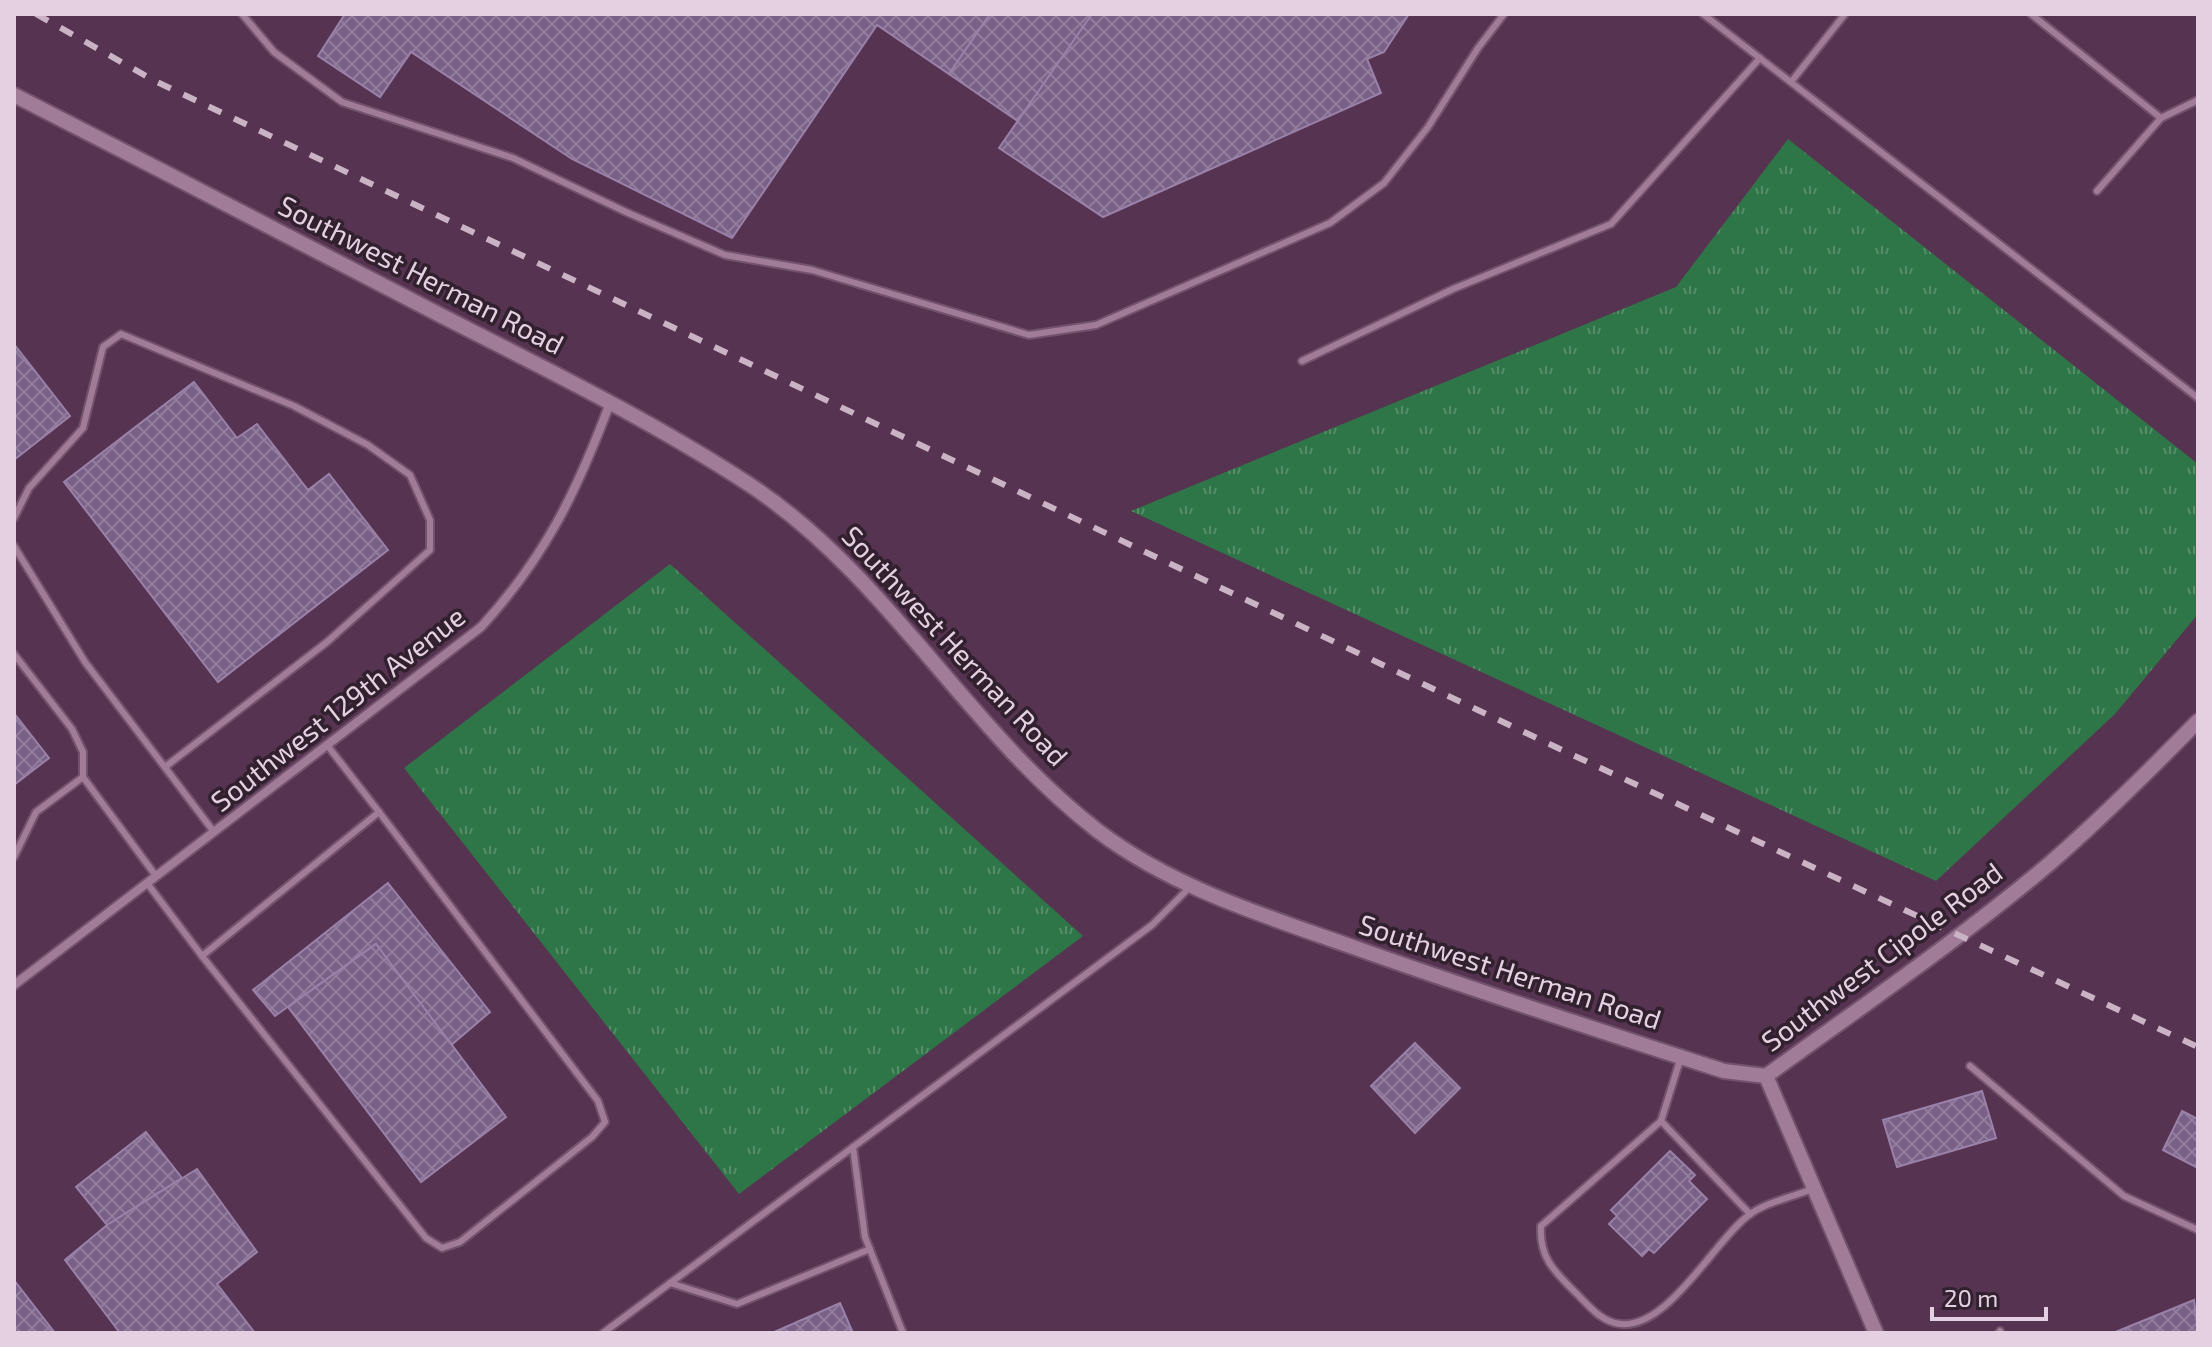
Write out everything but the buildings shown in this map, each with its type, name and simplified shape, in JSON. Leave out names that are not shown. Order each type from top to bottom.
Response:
[{"type":"street","name":"Southwest Herman Road","points":[[14,95],[610,403],[755,489],[810,530],[859,575],[1017,757],[1061,798],[1132,855],[1191,886],[1248,910],[1453,983],[1724,1071],[1766,1076]]},
{"type":"street","name":"Southwest 129th Avenue","points":[[14,985],[481,627],[521,583],[583,475],[610,403]]},
{"type":"street","name":"Southwest Cipole Road","points":[[1876,1333],[1766,1076],[1960,935],[2048,865],[2128,793],[2198,721]]},
{"type":"lane","points":[[242,14],[274,52],[342,102],[513,158],[725,255],[812,270],[1029,335],[1096,325],[1330,223],[1384,183],[1428,127],[1478,48],[1504,14]]},
{"type":"lane","points":[[1703,14],[2198,398]]},
{"type":"lane","points":[[1791,82],[1845,14]]},
{"type":"lane","points":[[2031,14],[2161,118]]},
{"type":"lane","points":[[1302,361],[1453,289],[1611,224],[1760,58]]},
{"type":"lane","points":[[2097,191],[2161,118],[2198,100]]},
{"type":"lane","points":[[14,518],[29,488],[83,428],[103,347],[121,334],[294,406],[368,445],[410,475],[430,520],[430,550],[327,642],[165,767]]},
{"type":"lane","points":[[14,546],[85,662],[214,832]]},
{"type":"lane","points":[[14,654],[72,729],[83,752],[83,777],[156,876]]},
{"type":"lane","points":[[147,883],[426,1238],[442,1248],[460,1242],[592,1137],[605,1122],[598,1101],[327,745]]},
{"type":"lane","points":[[14,857],[36,812],[83,777]]},
{"type":"lane","points":[[202,956],[379,812]]},
{"type":"lane","points":[[603,1333],[1152,925],[1191,886]]},
{"type":"lane","points":[[1681,1057],[1661,1121],[1541,1226],[1540,1242],[1547,1264],[1595,1313],[1615,1323],[1636,1323],[1662,1309],[1750,1214],[1814,1188]]},
{"type":"lane","points":[[1970,1066],[2124,1196],[2198,1230]]},
{"type":"lane","points":[[1661,1121],[1750,1214]]},
{"type":"lane","points":[[853,1147],[859,1204],[870,1249],[903,1333]]},
{"type":"lane","points":[[670,1283],[737,1304],[870,1249]]},
{"type":"green space","points":[[1788,139],[2198,464],[2198,614],[2115,714],[1936,881],[1131,511],[1676,287]]},
{"type":"green space","points":[[670,564],[1083,936],[739,1194],[404,768]]},
{"type":"railway","points":[[36,14],[155,81],[1545,742],[2198,1047]]}]
